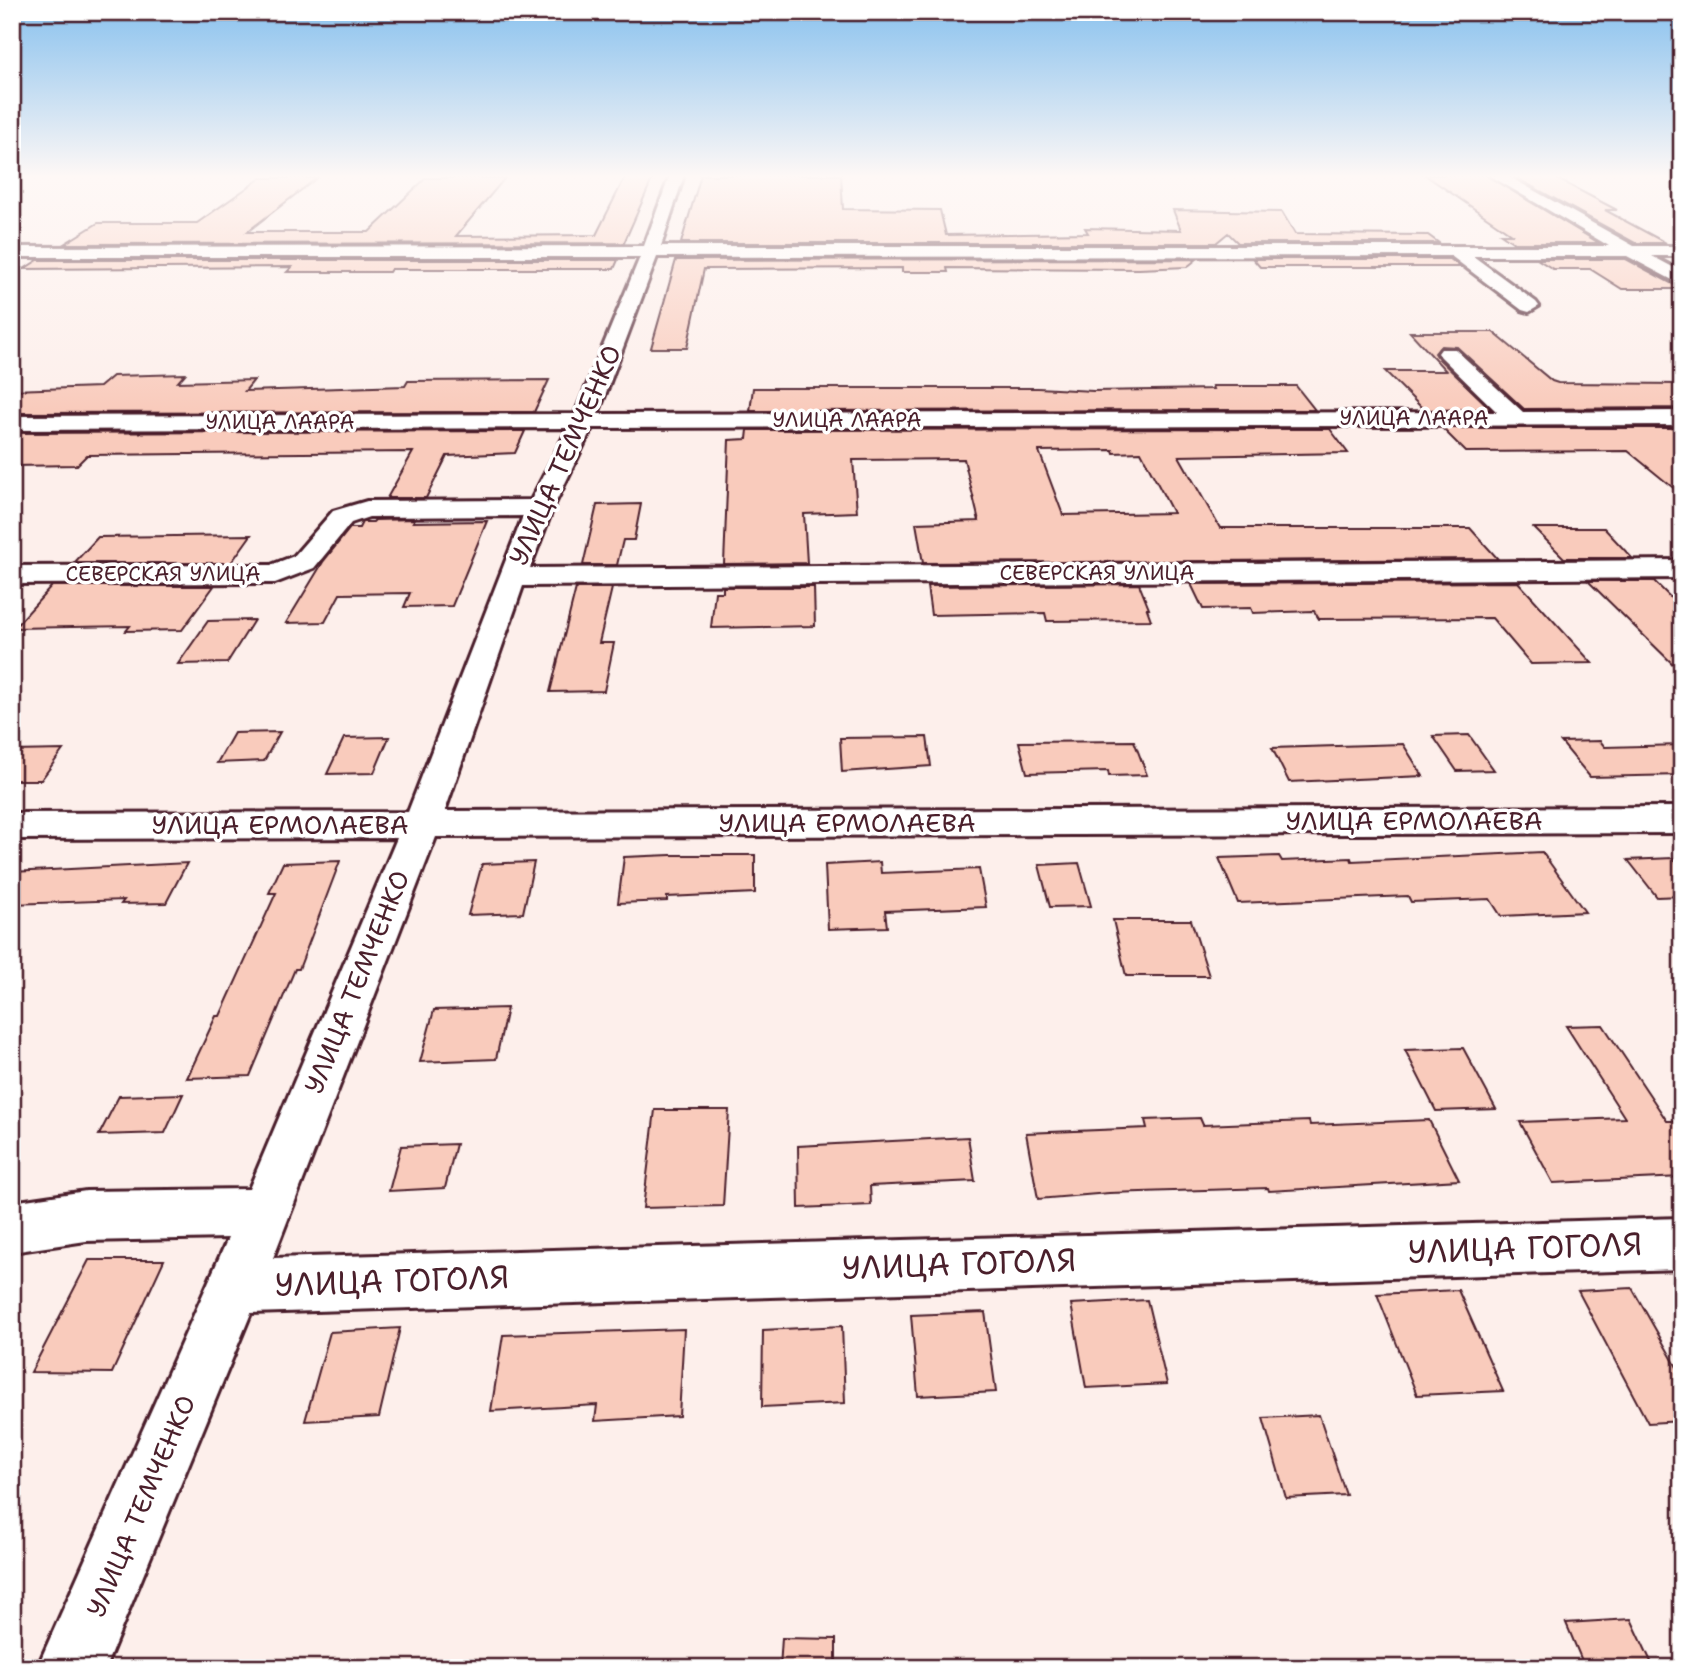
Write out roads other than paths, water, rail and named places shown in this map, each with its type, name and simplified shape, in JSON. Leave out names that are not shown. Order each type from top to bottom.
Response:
[{"type":"street","name":"УЛИЦА ТЕМЧЕНКО","points":[[71,1668],[235,1286],[422,824],[512,577],[540,508],[584,420],[650,253]]},
{"type":"street","points":[[1458,253],[1529,306]]},
{"type":"street","points":[[1635,253],[1682,280]]},
{"type":"street","points":[[1448,353],[1517,418]]},
{"type":"street","name":"УЛИЦА ЛААРА","points":[[12,423],[1682,418]]},
{"type":"street","name":"СЕВЕРСКАЯ УЛИЦА","points":[[12,575],[275,574],[304,562],[342,517],[367,509],[540,508]]},
{"type":"street","name":"СЕВЕРСКАЯ УЛИЦА","points":[[512,577],[1682,569]]},
{"type":"street","name":"УЛИЦА ЕРМОЛАЕВА","points":[[12,826],[1682,820]]},
{"type":"street","points":[[12,1227],[86,1216],[263,1213]]},
{"type":"street","name":"УЛИЦА ГОГОЛЯ","points":[[235,1286],[1682,1243]]}]
